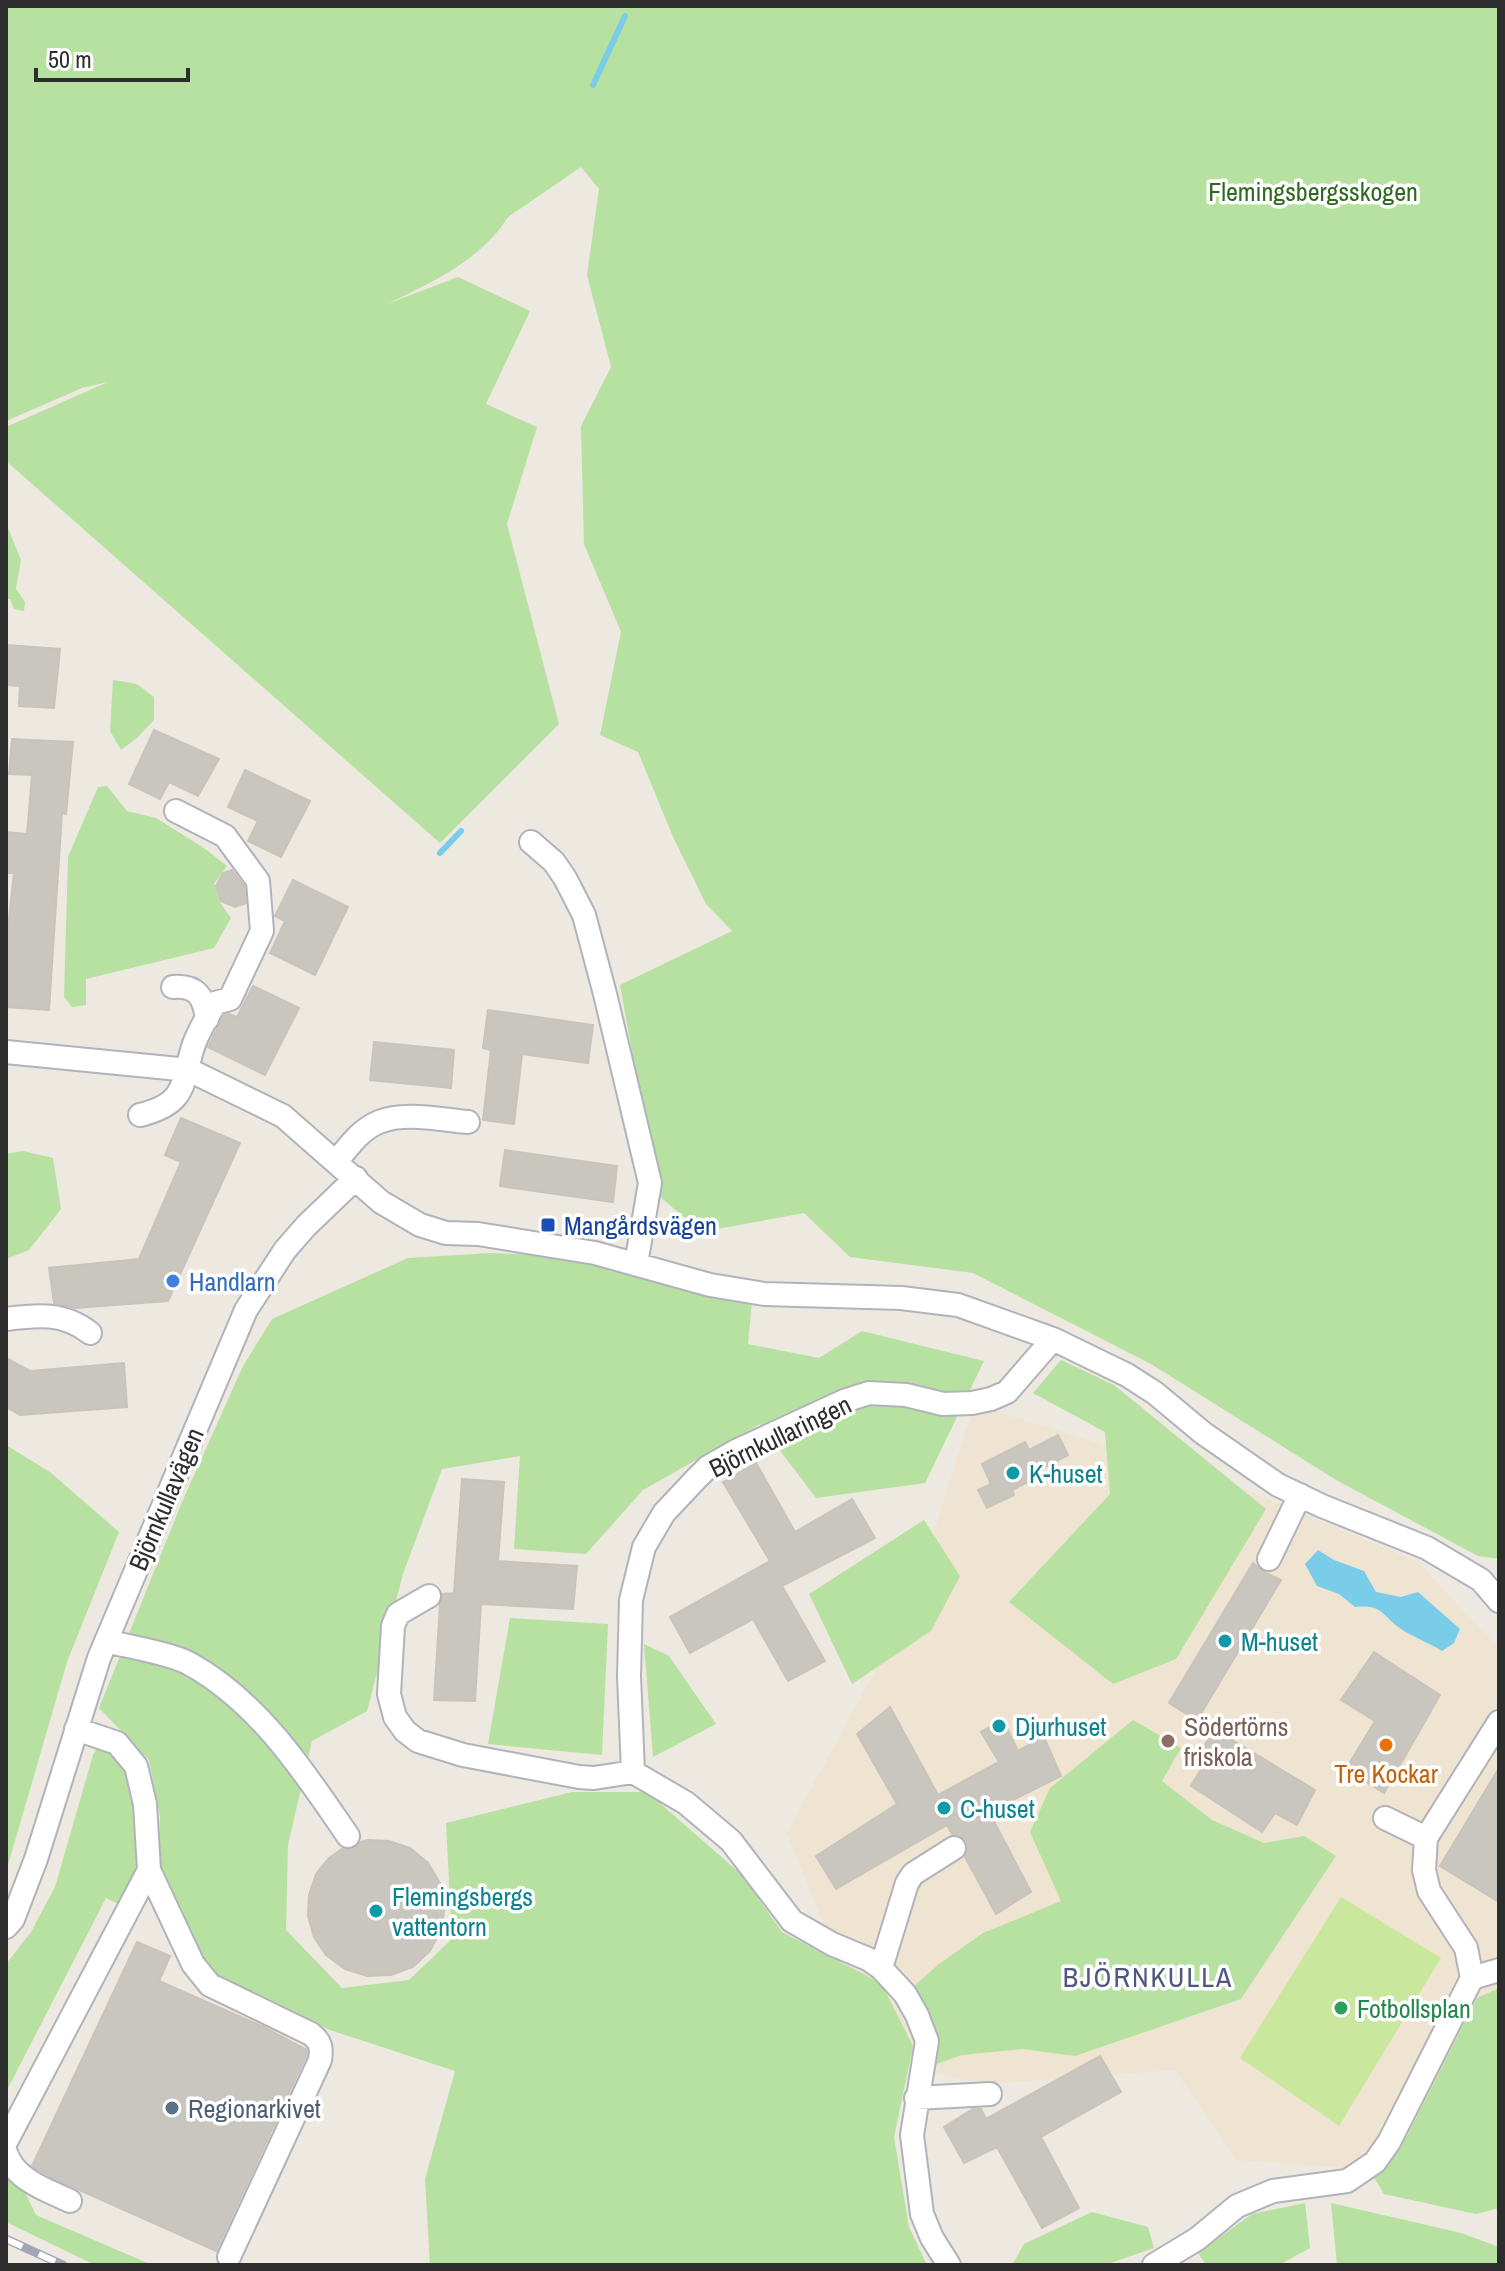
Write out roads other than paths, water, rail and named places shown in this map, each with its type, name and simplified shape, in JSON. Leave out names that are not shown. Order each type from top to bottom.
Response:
[{"type":"street","points":[[140,1115],[167,1105],[180,1093],[194,1045],[215,1003],[230,999],[262,931],[258,881],[225,836],[176,811]]},
{"type":"street","points":[[531,842],[559,870],[584,915],[605,994],[650,1183],[636,1264]]},
{"type":"street","points":[[173,987],[194,989],[202,996],[207,1019]]},
{"type":"street","points":[[6,1052],[189,1070],[283,1116],[381,1202],[420,1225],[446,1233],[478,1234],[595,1253],[710,1285],[764,1294],[901,1298],[958,1305],[1053,1339],[1127,1375],[1155,1393],[1254,1470],[1300,1495],[1427,1548],[1481,1580],[1499,1601]]},
{"type":"street","points":[[337,1161],[355,1139],[378,1122],[407,1117],[468,1122]]},
{"type":"street","name":"Björnkullavägen","points":[[6,1927],[13,1919],[36,1859],[106,1641],[246,1310],[285,1250],[356,1178]]},
{"type":"street","points":[[6,1319],[46,1314],[77,1323],[90,1333]]},
{"type":"street","name":"Björnkullaringen","points":[[633,1772],[629,1676],[631,1600],[644,1547],[664,1513],[696,1479],[708,1467],[736,1451],[844,1401],[869,1393],[906,1395],[943,1404],[991,1399],[1007,1392],[1053,1339]]},
{"type":"street","points":[[1269,1559],[1300,1495]]},
{"type":"street","points":[[429,1596],[398,1614],[393,1626],[389,1694],[395,1717],[405,1731],[418,1741],[463,1755],[579,1777],[633,1772],[686,1803],[731,1841],[792,1921],[832,1944],[868,1959],[905,1994],[927,2041],[912,2135],[922,2214],[949,2265]]},
{"type":"street","points":[[106,1641],[188,1663],[250,1707],[319,1793],[348,1836]]},
{"type":"street","points":[[1154,2265],[1197,2239],[1237,2206],[1273,2191],[1347,2181],[1375,2162],[1389,2142],[1472,1978],[1466,1948],[1429,1891],[1424,1870],[1426,1838],[1499,1722]]},
{"type":"street","points":[[76,1729],[117,1743],[136,1766],[145,1804],[149,1870],[193,1964],[210,1985],[311,2034],[319,2041],[322,2050],[229,2257]]},
{"type":"street","points":[[1385,1818],[1426,1838]]},
{"type":"street","points":[[881,1968],[907,1883],[913,1874],[954,1848]]},
{"type":"street","points":[[6,2142],[149,1870]]},
{"type":"street","points":[[1472,1978],[1499,1970]]},
{"type":"street","points":[[916,2098],[990,2094]]},
{"type":"street","points":[[6,2153],[8,2160],[27,2180],[70,2201]]},
{"type":"water","points":[[1318,1550],[1334,1560],[1364,1571],[1376,1592],[1401,1597],[1418,1592],[1460,1629],[1454,1643],[1442,1651],[1401,1629],[1377,1609],[1355,1607],[1339,1594],[1317,1586],[1305,1564]]},
{"type":"waterway","points":[[593,85],[625,16]]},
{"type":"waterway","points":[[440,853],[461,831]]},
{"type":"railway","points":[[6,2239],[63,2265]]},
{"type":"place","name":"Mangårdsvägen","points":[[548,1225]]},
{"type":"place","name":"Handlarn","points":[[173,1281]]},
{"type":"place","name":"K-huset","points":[[1013,1473]]},
{"type":"place","name":"M-huset","points":[[1225,1641]]},
{"type":"place","name":"Djurhuset","points":[[999,1726]]},
{"type":"place","name":"Södertörns friskola","points":[[1168,1741]]},
{"type":"place","name":"Tre Kockar","points":[[1386,1745]]},
{"type":"place","name":"C-huset","points":[[944,1808]]},
{"type":"place","name":"Flemingsbergs vattentorn","points":[[376,1911]]},
{"type":"place","name":"Fotbollsplan","points":[[1341,2008]]},
{"type":"place","name":"Regionarkivet","points":[[172,2108]]},
{"type":"district","name":"BJÖRNKULLA","points":[[1148,1977]]},
{"type":"park label","name":"Flemingsbergsskogen","points":[[1313,191]]}]
